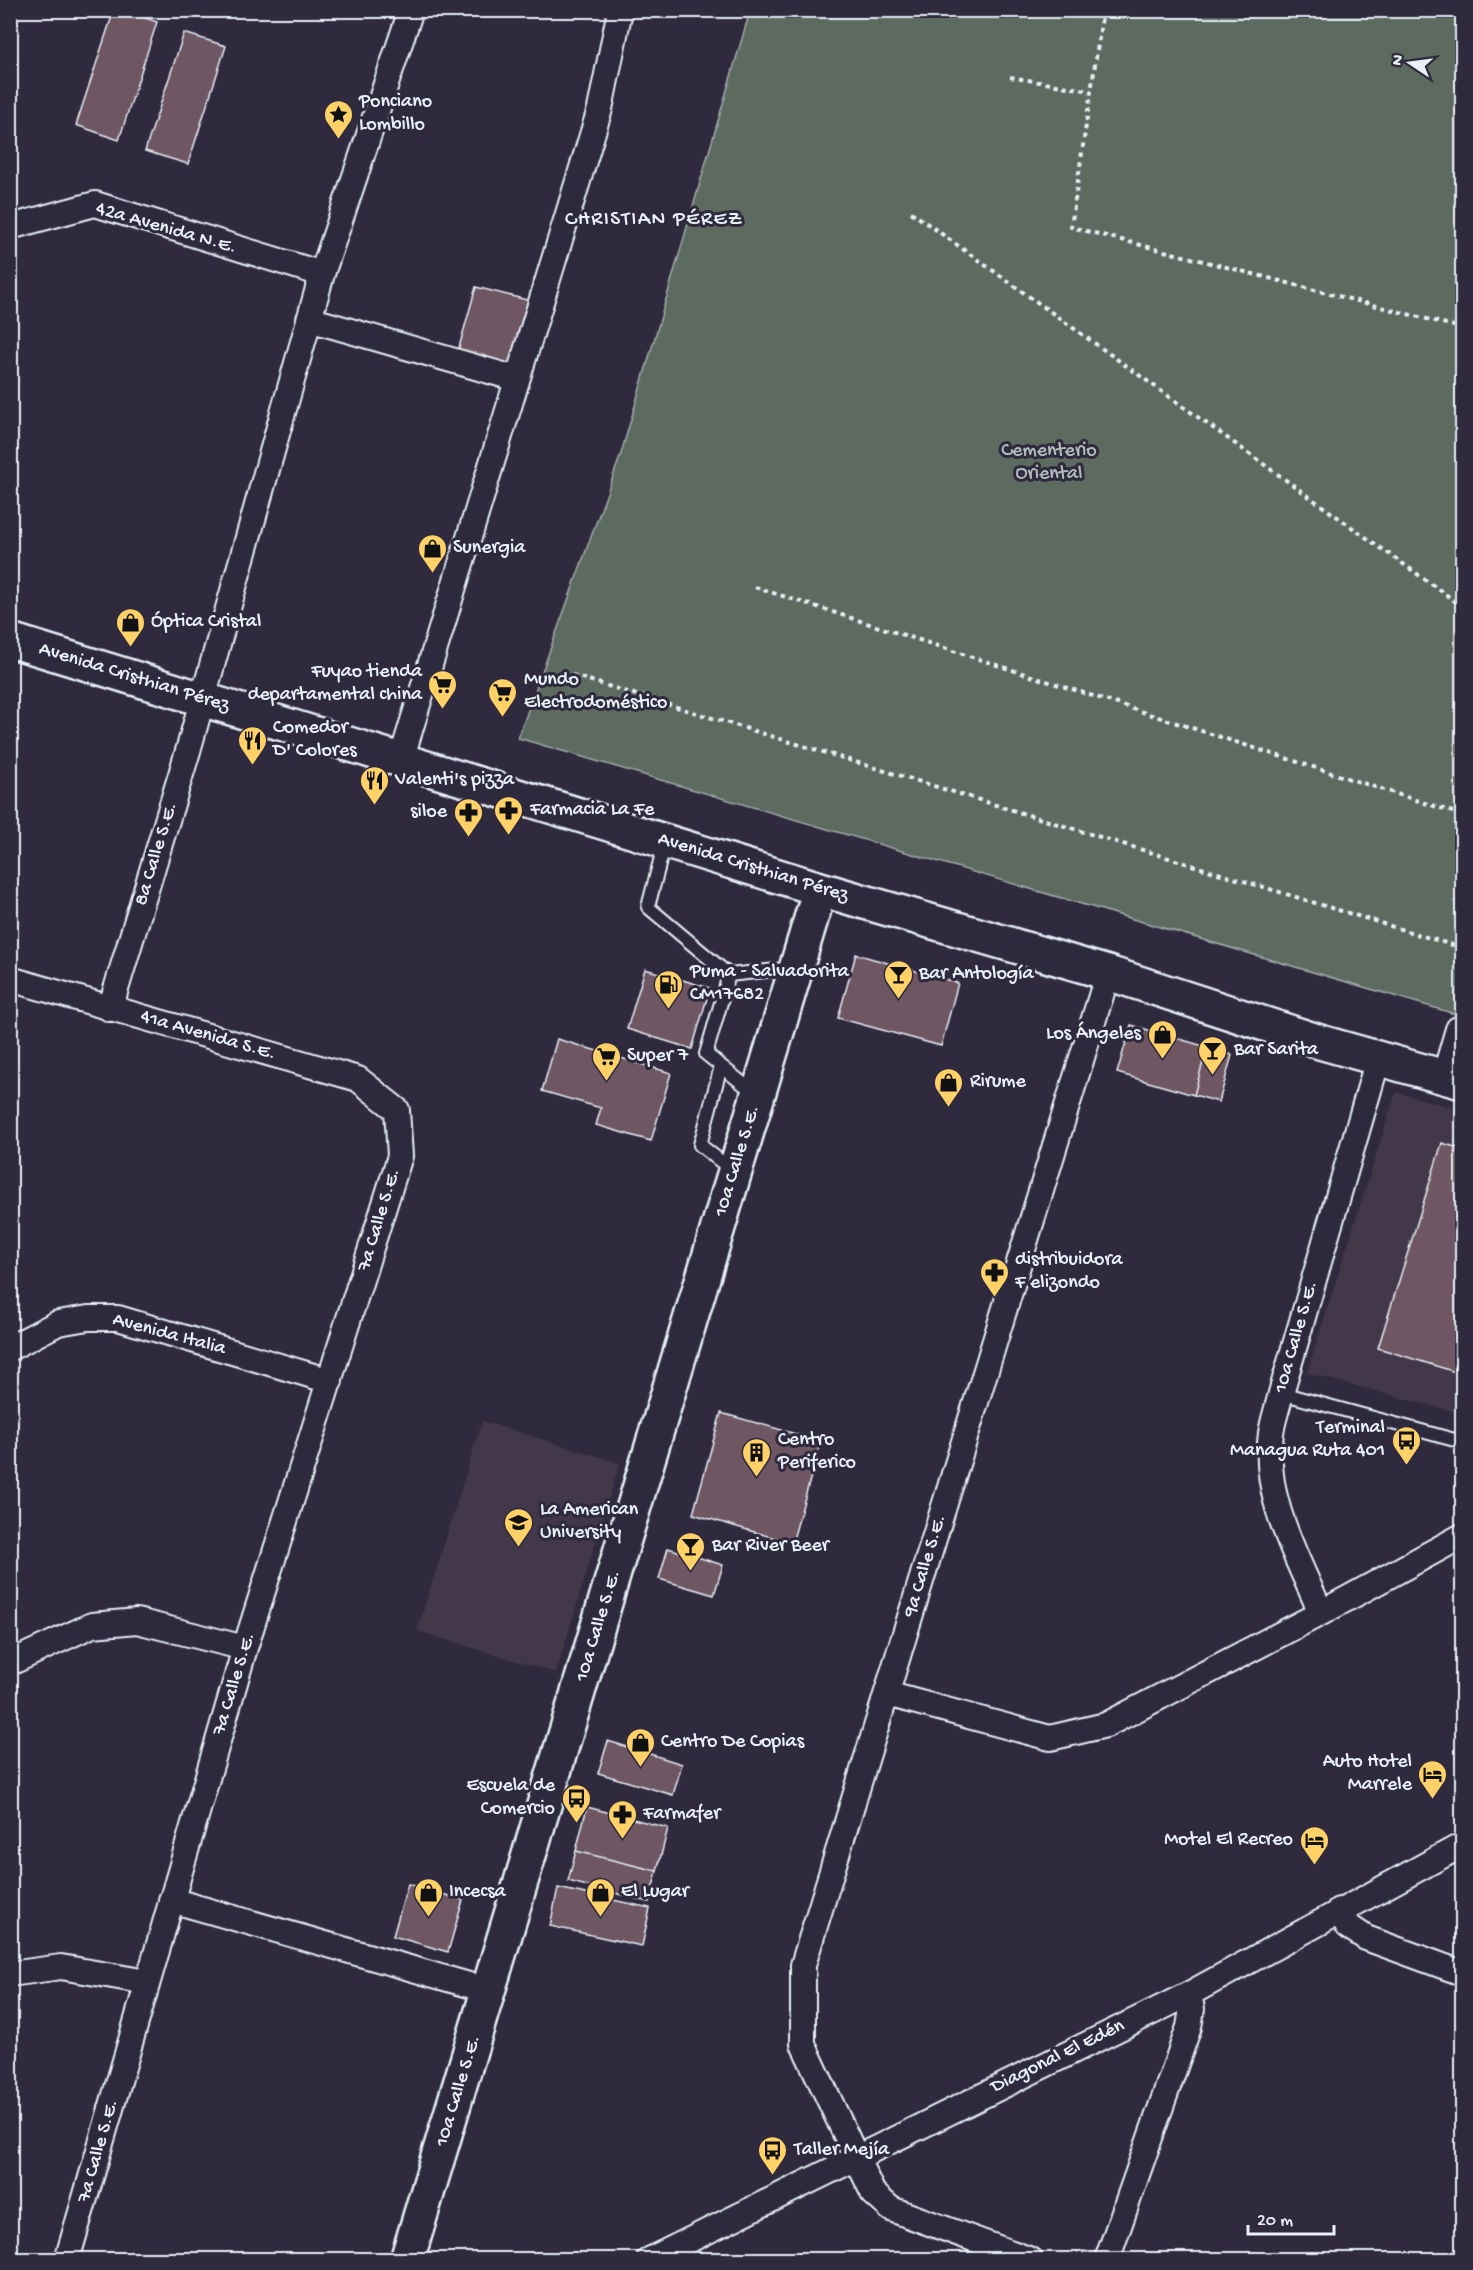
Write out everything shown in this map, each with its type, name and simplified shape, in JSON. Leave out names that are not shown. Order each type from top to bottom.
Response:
[{"type":"street","name":"8a Calle S.E.","points":[[110,1009],[203,699],[321,274],[411,10]]},
{"type":"street","points":[[401,760],[600,109],[620,10]]},
{"type":"street","name":"42a Avenida N.E.","points":[[10,227],[95,204],[321,274]]},
{"type":"street","points":[[309,319],[517,379]]},
{"type":"street","name":"Avenida Cristhian Pérez","points":[[10,640],[820,889],[1108,973],[1320,1042],[1453,1080]]},
{"type":"street","name":"10a Calle S.E.","points":[[407,2259],[490,1991],[820,889]]},
{"type":"street","name":"9a Calle S.E.","points":[[1031,2259],[891,2209],[873,2193],[803,2044],[802,1965],[1108,973]]},
{"type":"street","name":"41a Avenida S.E.","points":[[10,979],[358,1079],[397,1110]]},
{"type":"street","points":[[1453,1080],[1458,1029]]},
{"type":"street","name":"10a Calle S.E.","points":[[1321,1613],[1279,1516],[1270,1478],[1271,1434],[1378,1059]]},
{"type":"street","name":"7a Calle S.E.","points":[[67,2259],[245,1648],[400,1156],[397,1110]]},
{"type":"street","name":"Avenida Italia","points":[[10,1348],[58,1323],[88,1318],[118,1318],[330,1381]]},
{"type":"street","points":[[887,1694],[1050,1738],[1106,1725],[1321,1613],[1462,1536]]},
{"type":"street","points":[[10,1663],[92,1624],[137,1621],[245,1648]]},
{"type":"street","name":"Diagonal El Edén","points":[[649,2259],[1189,1994],[1339,1910],[1462,1845]]},
{"type":"street","points":[[171,1899],[490,1991]]},
{"type":"street","points":[[1339,1910],[1348,1926],[1366,1938],[1462,1973]]},
{"type":"street","points":[[10,1974],[61,1966],[147,1982]]},
{"type":"street","points":[[1107,2259],[1189,2027],[1192,2009],[1189,1994]]},
{"type":"lane","points":[[665,841],[648,907],[729,975],[796,968]]},
{"type":"lane","points":[[729,975],[706,1054],[758,1096]]},
{"type":"lane","points":[[721,1066],[700,1145],[735,1173]]},
{"type":"lane","points":[[1281,1393],[1462,1442]]},
{"type":"path","points":[[1103,10],[1071,227],[1462,328]]},
{"type":"path","points":[[1010,77],[1091,91]]},
{"type":"path","points":[[911,212],[1462,606]]},
{"type":"path","points":[[755,587],[1462,815]]},
{"type":"path","points":[[572,675],[1462,948]]},
{"type":"shaded area","points":[[1396,1092],[1462,1110],[1462,1414],[1307,1373]]},
{"type":"shaded area","name":"La American University","points":[[482,1421],[620,1463],[556,1673],[417,1631]]},
{"type":"green space","name":"Cementerio Oriental","points":[[750,11],[1462,11],[1462,1016],[518,738],[620,457]]},
{"type":"building","points":[[114,10],[124,10],[157,22],[119,140],[76,125]]},
{"type":"building","points":[[184,33],[226,46],[188,164],[145,151]]},
{"type":"building","points":[[476,287],[535,302],[513,372],[456,358]]},
{"type":"building","name":"Bar Antología","points":[[856,954],[958,983],[941,1046],[838,1018]]},
{"type":"building","name":"Puma - Salvadorita CM17682","points":[[645,969],[710,988],[692,1049],[627,1029]]},
{"type":"building","name":"Los Ángeles","points":[[1131,1025],[1207,1047],[1194,1095],[1117,1073]]},
{"type":"building","name":"Super 7","points":[[557,1039],[671,1073],[651,1141],[596,1125],[601,1108],[542,1091]]},
{"type":"building","name":"Bar Sarita","points":[[1207,1047],[1232,1055],[1219,1102],[1194,1095]]},
{"type":"building","points":[[1442,1143],[1462,1149],[1462,1374],[1378,1348]]},
{"type":"building","name":"Centro Periferico","points":[[721,1413],[821,1441],[792,1543],[693,1514]]},
{"type":"building","name":"Bar River Beer","points":[[668,1548],[723,1565],[714,1595],[659,1579]]},
{"type":"building","name":"Centro De Copias","points":[[608,1741],[682,1764],[673,1795],[598,1773]]},
{"type":"building","name":"Farmafer","points":[[587,1807],[668,1828],[657,1871],[576,1851]]},
{"type":"building","points":[[576,1851],[657,1871],[649,1902],[568,1881]]},
{"type":"building","name":"Incecsa","points":[[408,1884],[463,1900],[448,1952],[393,1936]]},
{"type":"building","name":"El Lugar","points":[[558,1888],[650,1908],[642,1946],[550,1926]]},
{"type":"place","name":"Ponciano Lombillo","points":[[338,140]]},
{"type":"place","name":"Sunergia","points":[[432,574]]},
{"type":"place","name":"Óptica Cristal","points":[[130,648]]},
{"type":"place","name":"Fuyao tienda departamental china","points":[[443,710]]},
{"type":"place","name":"Mundo Electrodoméstico","points":[[503,718]]},
{"type":"place","name":"Comedor D' Colores","points":[[252,766]]},
{"type":"place","name":"Valenti's pizza","points":[[374,806]]},
{"type":"place","name":"Farmacia La Fe","points":[[509,836]]},
{"type":"place","name":"siloe","points":[[468,838]]},
{"type":"place","name":"Bar Antología","points":[[898,1000]]},
{"type":"place","name":"Puma - Salvadorita CM17682","points":[[669,1010]]},
{"type":"place","name":"Los Ángeles","points":[[1162,1060]]},
{"type":"place","name":"Bar Sarita","points":[[1213,1076]]},
{"type":"place","name":"Super 7","points":[[606,1082]]},
{"type":"place","name":"Rirume","points":[[949,1108]]},
{"type":"place","name":"distribuidora F elizondo","points":[[994,1298]]},
{"type":"place","name":"Terminal Managua Ruta 401","points":[[1406,1466]]},
{"type":"place","name":"Centro Periferico","points":[[757,1478]]},
{"type":"place","name":"La American University","points":[[519,1548]]},
{"type":"place","name":"Bar River Beer","points":[[691,1572]]},
{"type":"place","name":"Centro De Copias","points":[[640,1768]]},
{"type":"place","name":"Auto Hotel Marrele","points":[[1433,1800]]},
{"type":"place","name":"Escuela de Comercio","points":[[576,1824]]},
{"type":"place","name":"Farmafer","points":[[622,1840]]},
{"type":"place","name":"Motel El Recreo","points":[[1314,1866]]},
{"type":"place","name":"Incecsa","points":[[428,1918]]},
{"type":"place","name":"El Lugar","points":[[600,1918]]},
{"type":"place","name":"Taller Mejía","points":[[773,2176]]},
{"type":"district","name":"CHRISTIAN PÉREZ","points":[[654,220]]}]
